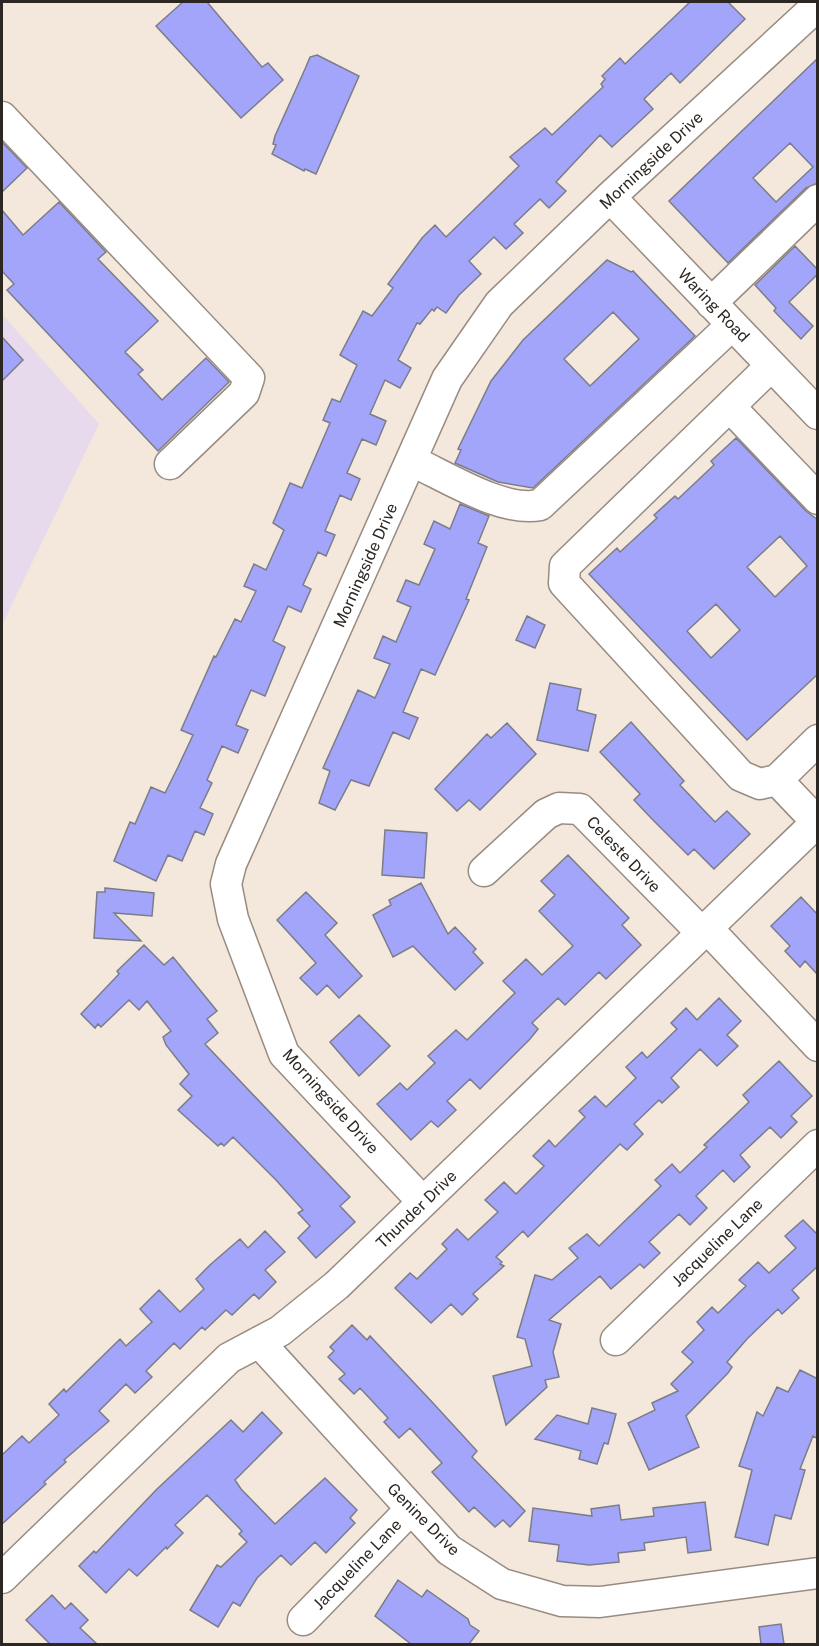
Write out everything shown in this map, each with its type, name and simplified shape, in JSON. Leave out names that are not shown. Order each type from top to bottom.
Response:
[{"type":"street","name":"Morningside Drive","points":[[423,1202],[284,1054],[233,919],[226,884],[231,864],[447,379],[499,304],[610,197],[818,5]]},
{"type":"street","points":[[2,117],[249,378],[244,393],[170,464]]},
{"type":"street","name":"Waring Road","points":[[610,197],[818,414]]},
{"type":"street","points":[[711,303],[818,200]]},
{"type":"street","points":[[412,461],[502,502],[525,508],[540,505],[732,325]]},
{"type":"street","points":[[771,366],[565,566],[564,583],[741,776],[760,784],[777,780],[818,741]]},
{"type":"street","points":[[730,407],[818,499]]},
{"type":"street","points":[[777,780],[813,835]]},
{"type":"street","name":"Celeste Drive","points":[[484,871],[546,814],[559,808],[580,809],[818,1046]]},
{"type":"street","name":"Thunder Drive","points":[[2,1578],[229,1358],[280,1331],[337,1285],[705,931],[813,835]]},
{"type":"street","name":"Jacqueline Lane","points":[[616,1340],[818,1144]]},
{"type":"street","name":"Genine Drive","points":[[259,1342],[449,1550],[502,1584],[562,1601],[600,1602],[818,1573]]},
{"type":"street","name":"Jacqueline Lane","points":[[303,1620],[411,1509]]},
{"type":"shaded area","points":[[2,314],[99,424],[2,625]]},
{"type":"building","points":[[183,2],[207,2],[262,67],[268,63],[283,80],[241,118],[156,26]]},
{"type":"building","points":[[690,2],[728,2],[745,19],[680,83],[671,73],[644,99],[653,109],[612,147],[600,135],[556,182],[566,191],[549,208],[540,199],[514,224],[523,233],[506,249],[494,237],[469,261],[481,274],[459,295],[446,313],[437,307],[434,311],[432,309],[420,324],[417,323],[398,360],[411,368],[400,388],[385,380],[370,414],[386,421],[376,445],[362,439],[347,473],[360,479],[351,500],[340,495],[325,531],[335,535],[326,556],[318,552],[303,585],[311,589],[301,612],[288,606],[273,641],[285,647],[265,696],[251,690],[236,725],[248,730],[238,753],[222,746],[207,780],[212,783],[200,808],[213,814],[204,835],[195,831],[182,861],[168,855],[156,881],[114,861],[130,822],[135,824],[151,787],[165,793],[193,735],[181,730],[214,656],[216,657],[235,619],[241,622],[256,591],[244,586],[254,564],[266,570],[284,530],[273,523],[290,483],[302,488],[330,423],[323,420],[332,399],[340,402],[357,365],[340,355],[363,311],[372,316],[393,288],[388,284],[422,238],[435,225],[446,237],[519,166],[510,157],[545,128],[552,135],[603,87],[601,84],[605,79],[602,76],[620,58],[625,64]]},
{"type":"building","points":[[317,55],[359,76],[316,174],[305,169],[304,171],[272,154],[276,145],[273,144],[275,136],[310,57]]},
{"type":"building","points":[[818,58],[818,183],[806,188],[728,263],[669,201]],"holes":[[[790,143],[813,167],[776,202],[753,178]]]},
{"type":"building","points":[[2,142],[27,168],[2,192]]},
{"type":"building","points":[[59,202],[106,252],[98,259],[158,321],[125,352],[143,370],[138,374],[162,400],[206,358],[229,382],[158,451],[7,290],[14,284],[2,271],[2,210],[23,235]]},
{"type":"building","points":[[795,246],[818,270],[818,274],[789,302],[813,326],[801,339],[774,311],[776,308],[755,285]]},
{"type":"building","points":[[607,260],[633,271],[695,336],[533,488],[498,482],[455,463],[461,450],[458,449],[491,381],[523,340]],"holes":[[[613,312],[639,339],[590,386],[564,359]]]},
{"type":"building","points":[[2,337],[23,360],[2,381]]},
{"type":"building","points":[[736,438],[806,511],[818,520],[818,674],[747,740],[589,574],[617,548],[620,552],[657,518],[654,515],[675,496],[678,499],[714,465],[711,461]],"holes":[[[780,536],[807,566],[775,597],[747,567]],[[716,604],[740,630],[711,658],[687,631]]]},
{"type":"building","points":[[460,504],[489,516],[478,543],[487,547],[466,599],[469,600],[435,675],[421,669],[403,712],[418,718],[409,739],[393,732],[369,786],[351,780],[335,810],[319,803],[330,771],[323,768],[358,690],[375,698],[390,664],[374,658],[383,636],[396,642],[411,607],[397,601],[406,580],[419,585],[435,549],[424,544],[434,521],[450,529]]},
{"type":"building","points":[[527,616],[545,625],[535,648],[516,640]]},
{"type":"building","points":[[550,683],[581,689],[577,710],[596,715],[588,751],[537,740]]},
{"type":"building","points":[[631,722],[684,781],[680,785],[715,822],[727,811],[750,834],[714,869],[694,849],[688,855],[652,819],[634,800],[640,794],[600,752]]},
{"type":"building","points":[[507,723],[536,754],[480,810],[469,800],[457,811],[435,789],[487,734],[491,738]]},
{"type":"building","points":[[385,830],[427,833],[424,878],[382,875]]},
{"type":"building","points":[[568,855],[629,918],[622,925],[641,945],[606,979],[599,972],[565,1005],[558,998],[532,1023],[538,1029],[530,1039],[480,1089],[470,1079],[447,1101],[456,1110],[438,1127],[431,1121],[411,1140],[377,1104],[400,1083],[407,1090],[435,1063],[428,1056],[456,1030],[467,1040],[515,993],[503,981],[526,959],[542,975],[573,946],[539,911],[555,895],[541,881]]},
{"type":"building","points":[[421,883],[448,934],[455,927],[476,949],[473,952],[483,963],[455,990],[413,946],[393,957],[373,915],[391,905],[389,900]]},
{"type":"building","points":[[105,888],[154,893],[152,916],[114,913],[141,941],[94,938],[97,892],[105,892]]},
{"type":"building","points":[[306,892],[337,923],[325,935],[362,976],[339,998],[327,985],[317,995],[300,978],[316,963],[277,920]]},
{"type":"building","points":[[801,897],[818,915],[818,975],[805,961],[800,967],[785,951],[790,946],[771,926]]},
{"type":"building","points":[[144,945],[164,965],[173,957],[217,1011],[207,1019],[218,1033],[205,1044],[350,1197],[340,1206],[355,1222],[316,1258],[298,1238],[310,1226],[298,1213],[303,1210],[276,1180],[233,1137],[224,1146],[221,1143],[218,1146],[178,1110],[192,1096],[180,1084],[189,1074],[166,1045],[163,1037],[171,1031],[147,1001],[139,1010],[129,1000],[101,1027],[98,1024],[95,1028],[81,1014],[119,974],[117,971]]},
{"type":"building","points":[[719,998],[741,1021],[727,1035],[738,1046],[717,1066],[700,1049],[671,1078],[679,1087],[662,1103],[659,1100],[634,1124],[643,1134],[627,1150],[620,1144],[528,1237],[523,1231],[496,1257],[504,1266],[473,1294],[478,1299],[462,1315],[451,1304],[431,1323],[395,1288],[410,1273],[417,1279],[447,1249],[442,1244],[457,1229],[468,1240],[498,1212],[485,1200],[504,1182],[516,1194],[544,1166],[533,1156],[549,1140],[555,1147],[585,1117],[579,1111],[595,1096],[606,1107],[636,1078],[626,1067],[642,1052],[647,1058],[677,1029],[671,1023],[686,1008],[697,1020]]},
{"type":"building","points":[[359,1015],[390,1046],[359,1076],[330,1042]]},
{"type":"building","points":[[779,1061],[812,1096],[791,1116],[797,1122],[781,1138],[770,1127],[740,1155],[750,1167],[734,1182],[723,1170],[696,1196],[707,1208],[690,1225],[679,1214],[649,1242],[660,1253],[644,1268],[640,1264],[611,1289],[600,1276],[549,1320],[561,1324],[553,1352],[559,1377],[545,1380],[547,1387],[506,1425],[493,1376],[532,1366],[525,1339],[517,1337],[535,1275],[552,1280],[578,1258],[569,1248],[587,1234],[599,1246],[661,1186],[655,1180],[672,1164],[680,1173],[707,1147],[704,1145],[749,1102],[743,1095]]},
{"type":"building","points":[[803,1220],[818,1235],[818,1266],[792,1290],[799,1298],[782,1314],[778,1309],[747,1339],[727,1362],[732,1367],[728,1373],[686,1416],[699,1447],[649,1470],[628,1423],[655,1410],[652,1403],[678,1391],[671,1384],[693,1362],[682,1352],[704,1330],[697,1322],[712,1307],[718,1313],[746,1286],[739,1280],[758,1262],[769,1273],[796,1248],[785,1236]]},
{"type":"building","points":[[265,1231],[285,1252],[265,1270],[276,1282],[259,1299],[254,1294],[232,1315],[226,1310],[205,1330],[202,1327],[180,1349],[174,1343],[146,1371],[152,1377],[135,1393],[126,1384],[99,1411],[109,1421],[64,1460],[66,1462],[44,1482],[46,1484],[2,1524],[2,1455],[22,1436],[29,1443],[59,1415],[49,1404],[64,1389],[66,1392],[120,1339],[126,1346],[152,1322],[140,1309],[159,1290],[180,1312],[204,1289],[196,1279],[211,1264],[240,1239],[248,1248]]},
{"type":"building","points":[[352,1325],[367,1340],[370,1336],[433,1403],[477,1451],[472,1457],[525,1511],[510,1527],[503,1520],[495,1527],[474,1507],[469,1512],[432,1472],[442,1463],[410,1428],[399,1438],[384,1422],[388,1418],[360,1388],[354,1394],[339,1379],[345,1374],[328,1357],[334,1351],[330,1347]]},
{"type":"building","points":[[800,1370],[818,1379],[818,1439],[813,1436],[800,1469],[805,1470],[791,1519],[775,1515],[768,1545],[735,1537],[752,1470],[739,1466],[757,1412],[763,1416],[777,1387],[788,1392]]},
{"type":"building","points":[[592,1408],[616,1414],[608,1444],[604,1443],[597,1464],[579,1459],[581,1451],[535,1439],[557,1415],[588,1424]]},
{"type":"building","points":[[262,1412],[282,1433],[235,1480],[275,1524],[325,1478],[357,1510],[350,1518],[355,1523],[326,1553],[315,1542],[291,1565],[281,1555],[257,1578],[240,1606],[233,1602],[218,1627],[190,1610],[217,1565],[221,1567],[247,1542],[239,1534],[242,1531],[207,1495],[175,1525],[183,1533],[137,1576],[129,1569],[106,1593],[79,1566],[94,1551],[96,1553],[157,1489],[231,1420],[243,1432]]},
{"type":"building","points":[[705,1502],[711,1550],[688,1553],[686,1537],[644,1543],[645,1550],[618,1553],[619,1562],[589,1565],[557,1561],[559,1545],[529,1541],[533,1508],[592,1516],[591,1509],[619,1505],[621,1520],[654,1516],[653,1508]]},
{"type":"building","points":[[398,1580],[422,1597],[427,1590],[468,1619],[470,1625],[479,1631],[469,1644],[411,1644],[375,1616]]},
{"type":"building","points":[[52,1595],[65,1609],[71,1603],[88,1620],[80,1628],[97,1644],[50,1644],[26,1620]]},
{"type":"building","points":[[781,1624],[784,1644],[761,1644],[759,1627]]}]
